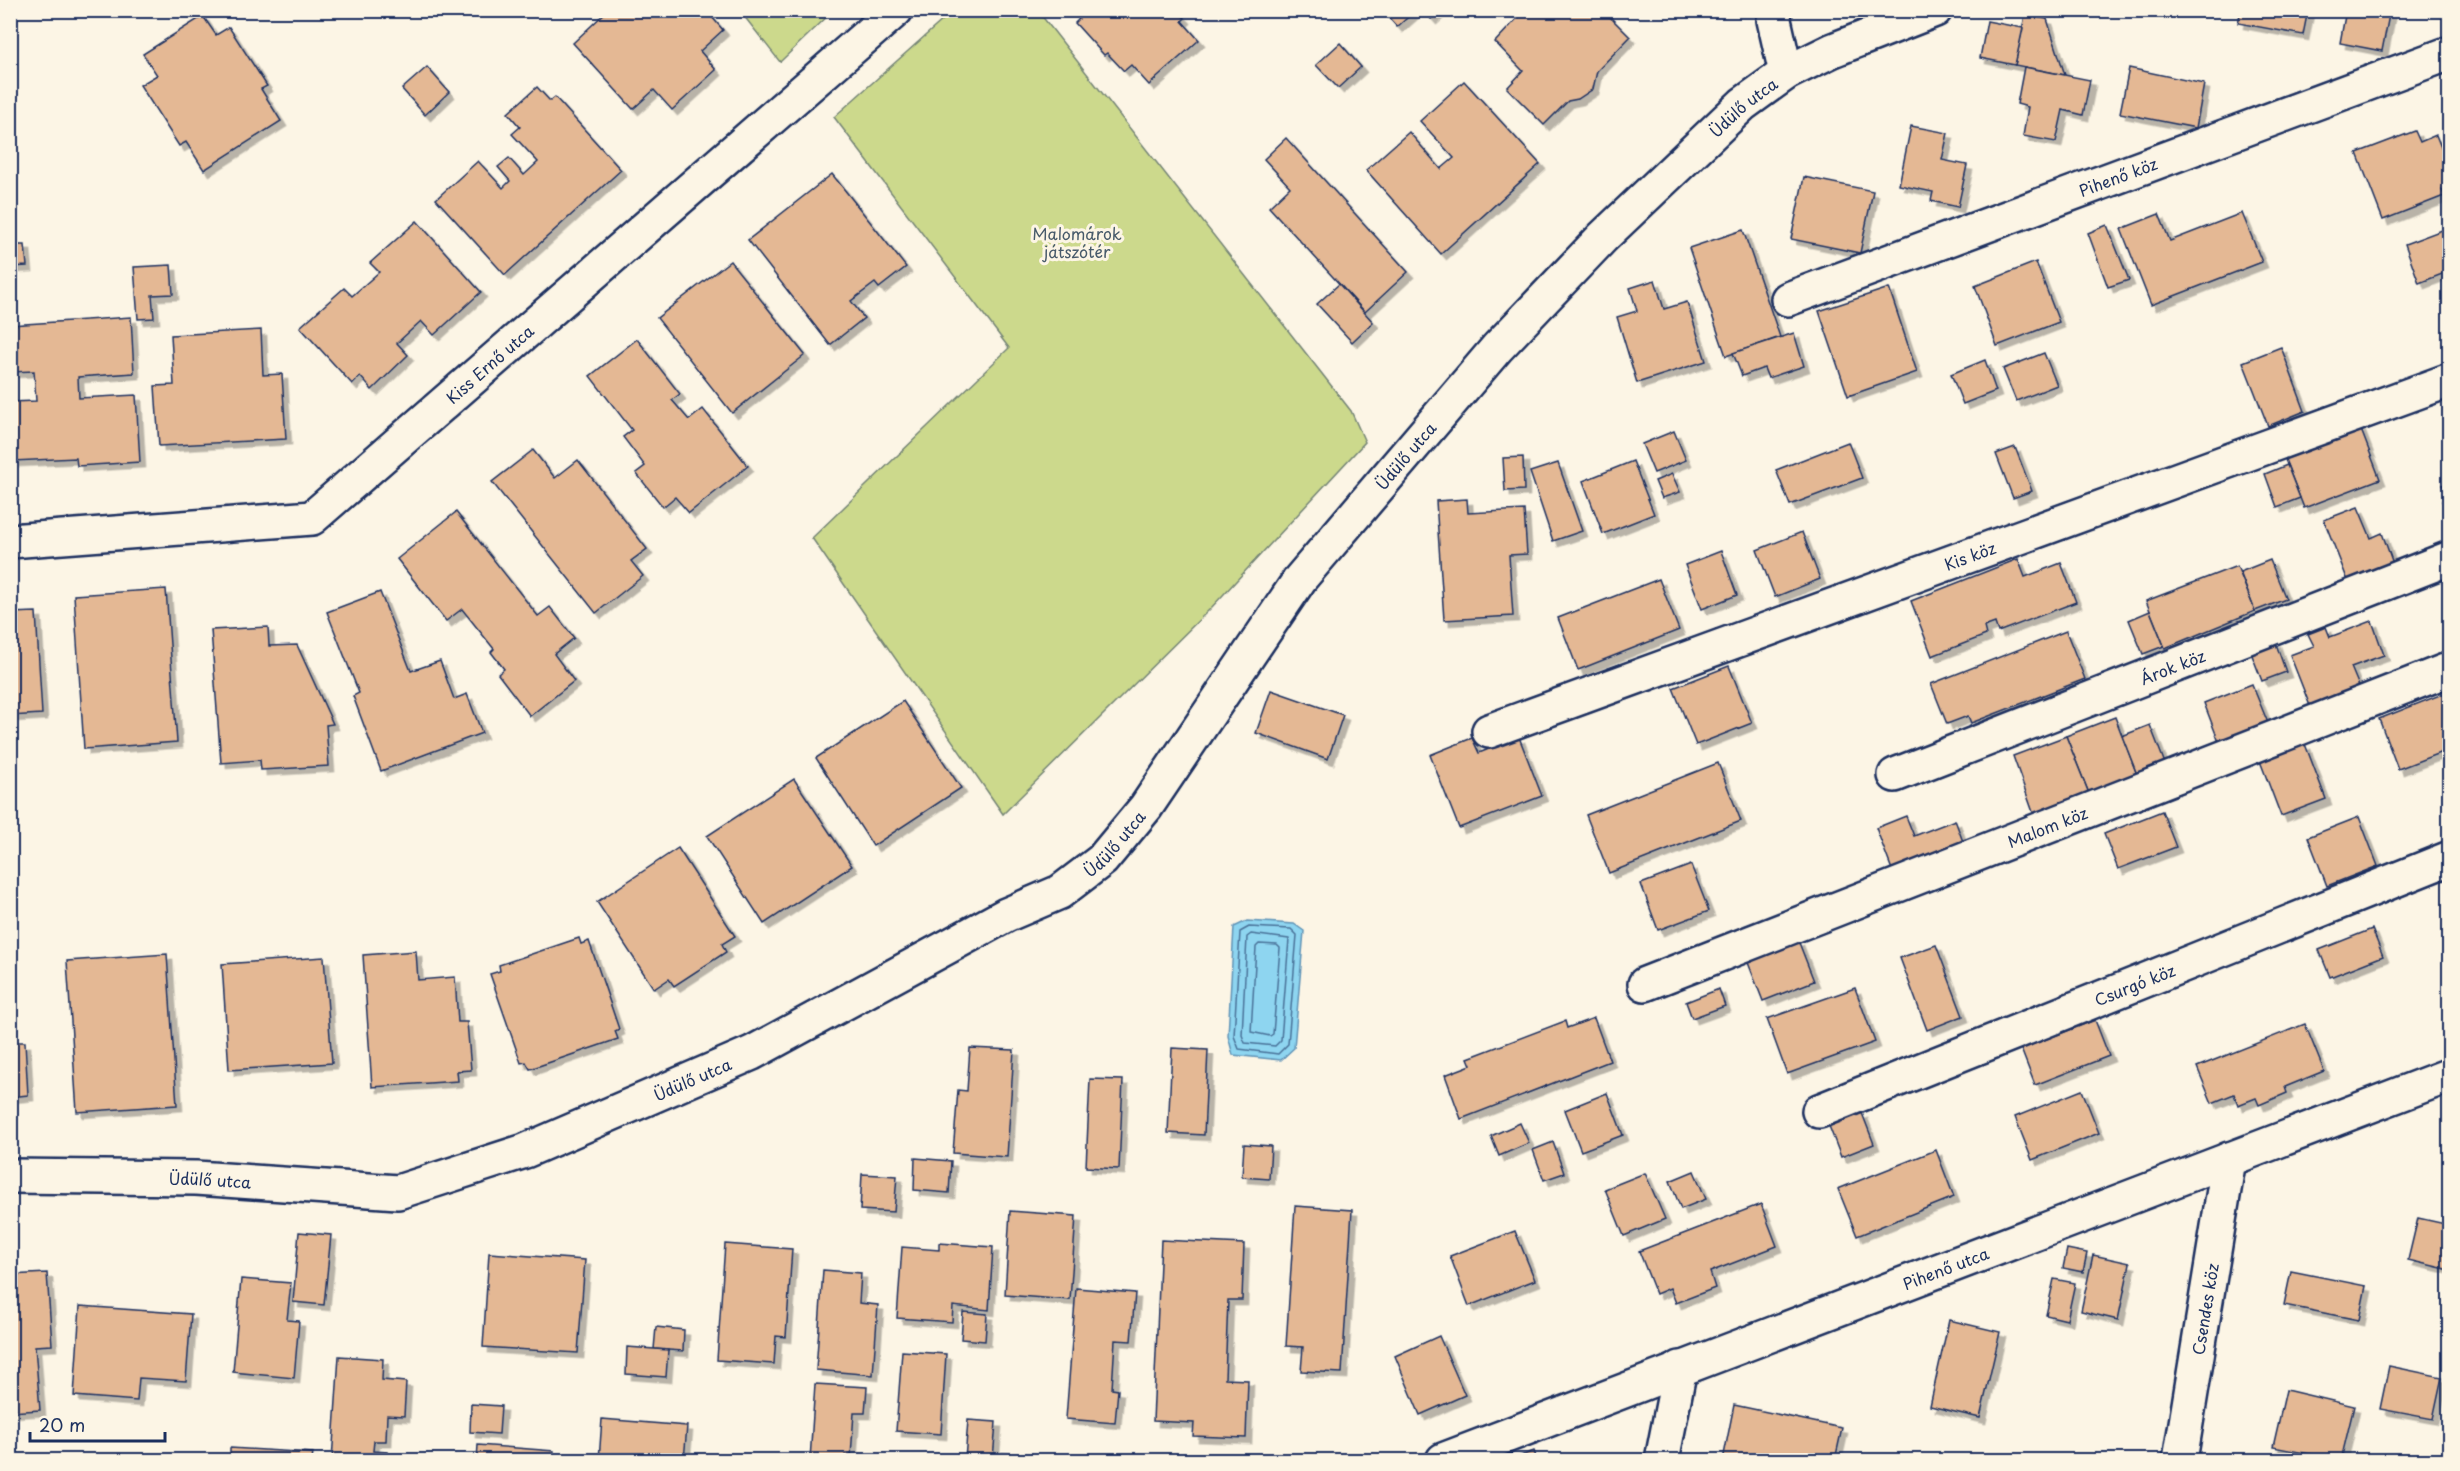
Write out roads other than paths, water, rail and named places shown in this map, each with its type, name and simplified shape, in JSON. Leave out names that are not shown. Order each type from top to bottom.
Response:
[{"type":"street","name":"Kiss Ernő utca","points":[[10,541],[312,518],[896,10]]},
{"type":"street","points":[[1775,10],[1774,20],[1786,73]]},
{"type":"street","name":"Üdülő utca","points":[[10,1176],[196,1178],[398,1192],[525,1151],[752,1053],[1006,915],[1060,892],[1102,860],[1146,807],[1300,579],[1497,348],[1603,237],[1735,112],[1786,73],[1833,50],[1935,10]]},
{"type":"street","name":"Pihenő köz","points":[[1788,299],[2450,53]]},
{"type":"street","name":"Kis köz","points":[[1489,731],[2450,380]]},
{"type":"street","name":"Árok köz","points":[[1895,775],[2450,558]]},
{"type":"street","name":"Malom köz","points":[[1645,984],[2450,669]]},
{"type":"street","name":"Csurgó köz","points":[[1819,1111],[2450,858]]},
{"type":"street","name":"Pihenő utca","points":[[1443,1461],[1680,1368],[2450,1075]]},
{"type":"street","name":"Csendes köz","points":[[2180,1461],[2229,1159]]},
{"type":"street","points":[[1662,1461],[1680,1368]]},
{"type":"water","points":[[1247,921],[1294,924],[1304,931],[1294,1048],[1281,1060],[1233,1055],[1228,1036],[1234,927]]},
{"type":"park label","name":"Malomárok játszótér","points":[[1077,242]]}]
